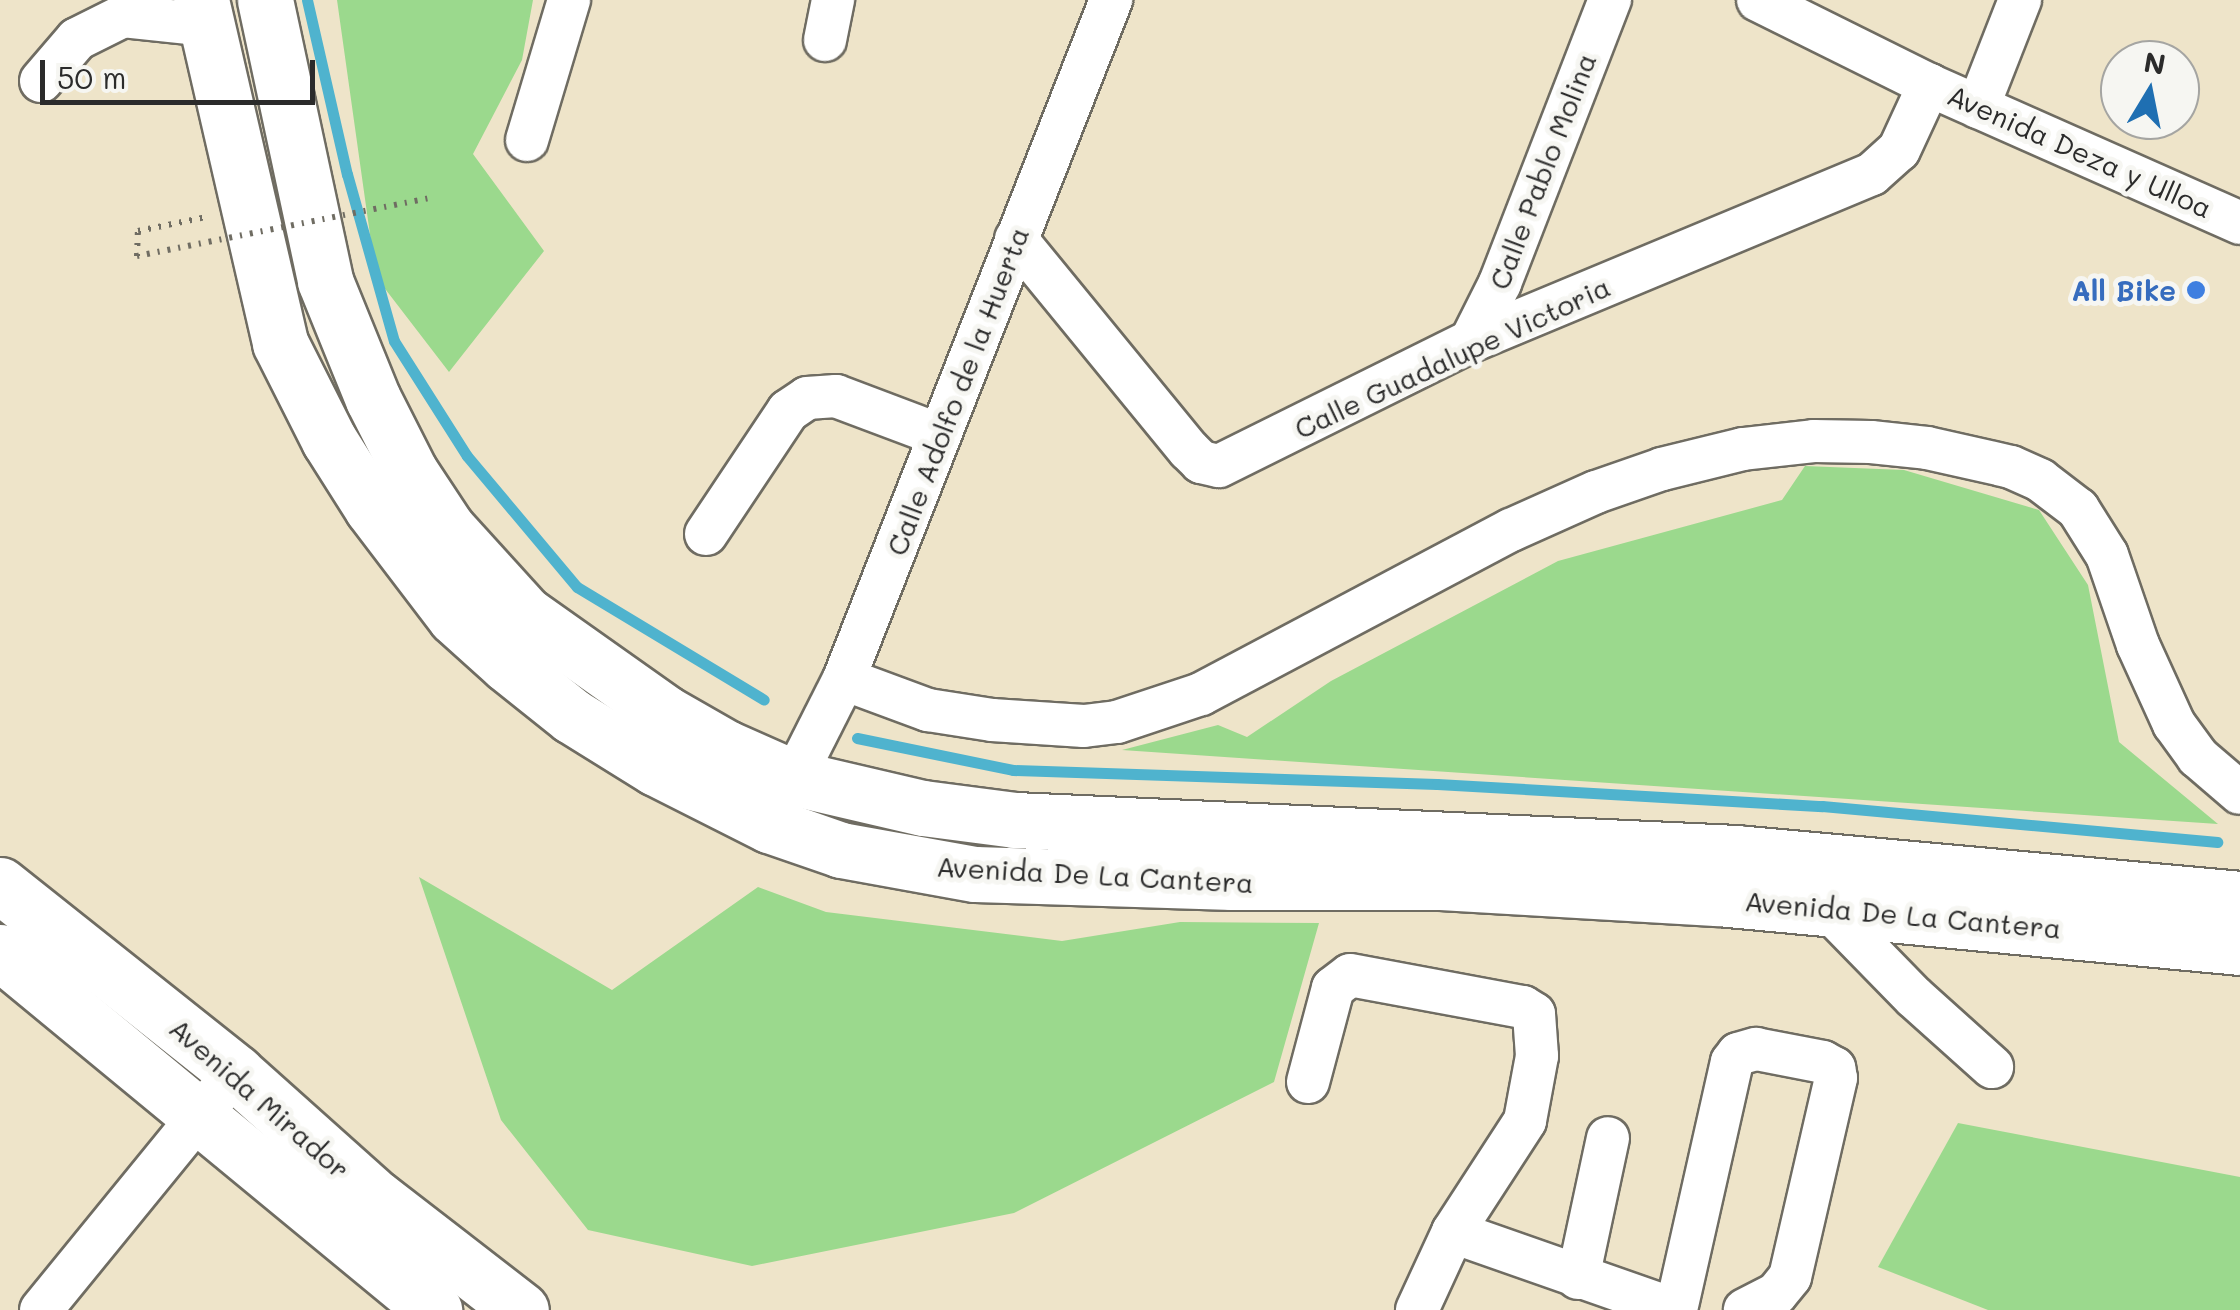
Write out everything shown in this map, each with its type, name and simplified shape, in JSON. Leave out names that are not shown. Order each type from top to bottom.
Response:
[{"type":"main road","name":"Avenida De La Cantera","points":[[265,0],[325,281],[410,472],[447,528],[525,614],[664,713],[794,778],[922,808],[1015,820],[1736,853],[2240,899]]},
{"type":"main road","name":"Avenida De La Cantera","points":[[203,13],[280,343],[329,440],[413,567],[455,617],[572,716],[656,768],[769,825],[840,850],[975,874],[1232,882],[1438,882],[1718,898],[2240,947]]},
{"type":"main road","points":[[329,440],[382,415]]},
{"type":"main road","name":"Avenida Mirador","points":[[0,885],[236,1073],[376,1198],[520,1310]]},
{"type":"main road","name":"Avenida Mirador","points":[[0,952],[434,1310]]},
{"type":"street","points":[[527,140],[569,0]]},
{"type":"street","name":"Calle Adolfo de la Huerta","points":[[794,778],[844,679],[1111,0]]},
{"type":"street","name":"Calle Pablo Molina","points":[[1472,341],[1500,283],[1610,0]]},
{"type":"street","name":"Avenida Deza y Ulloa","points":[[1758,0],[1929,85],[2240,223]]},
{"type":"street","points":[[1978,107],[2020,0]]},
{"type":"street","points":[[42,81],[77,39],[134,8],[203,13]]},
{"type":"street","name":"Calle Guadalupe Victoria","points":[[1016,239],[1189,450],[1210,465],[1227,464],[1472,341],[1872,174],[1899,150],[1929,85]]},
{"type":"street","points":[[706,534],[788,411],[807,398],[836,396],[940,435]]},
{"type":"street","points":[[844,679],[915,706],[992,720],[1066,726],[1118,722],[1201,694],[1511,530],[1596,492],[1662,468],[1744,449],[1814,441],[1871,442],[1927,448],[2010,467],[2040,480],[2078,509],[2108,555],[2145,662],[2174,724],[2198,757],[2240,793]]},
{"type":"street","points":[[1828,909],[1914,997],[1992,1067]]},
{"type":"street","points":[[1308,1082],[1333,988],[1350,974],[1530,1010],[1536,1018],[1537,1056],[1525,1121],[1453,1232],[1416,1310]]},
{"type":"street","points":[[1453,1232],[1676,1310],[1732,1062],[1738,1054],[1756,1049],[1824,1062],[1834,1068],[1836,1078],[1790,1276],[1776,1294],[1745,1310]]},
{"type":"street","points":[[42,1310],[236,1073]]},
{"type":"street","points":[[1578,1278],[1608,1138]]},
{"type":"path","points":[[249,208],[138,231],[137,256],[430,198]]},
{"type":"green space","points":[[337,0],[533,0],[522,60],[473,154],[544,251],[449,372],[376,277]]},
{"type":"green space","points":[[1805,466],[1904,470],[2039,510],[2088,585],[2119,742],[2218,824],[1122,750],[1218,725],[1247,737],[1331,681],[1558,561],[1782,500]]},
{"type":"green space","points":[[419,877],[612,990],[758,887],[826,912],[1062,941],[1180,922],[1319,923],[1274,1082],[1014,1213],[752,1266],[588,1230],[501,1120]]},
{"type":"green space","points":[[1958,1123],[2240,1177],[2240,1310],[1988,1310],[1878,1267]]},
{"type":"waterway","points":[[307,0],[347,174],[394,341],[467,456],[577,587],[764,700]]},
{"type":"waterway","points":[[857,738],[1013,770],[1437,784],[1822,806],[2217,842]]},
{"type":"place","name":"All Bike","points":[[2196,290]]}]
